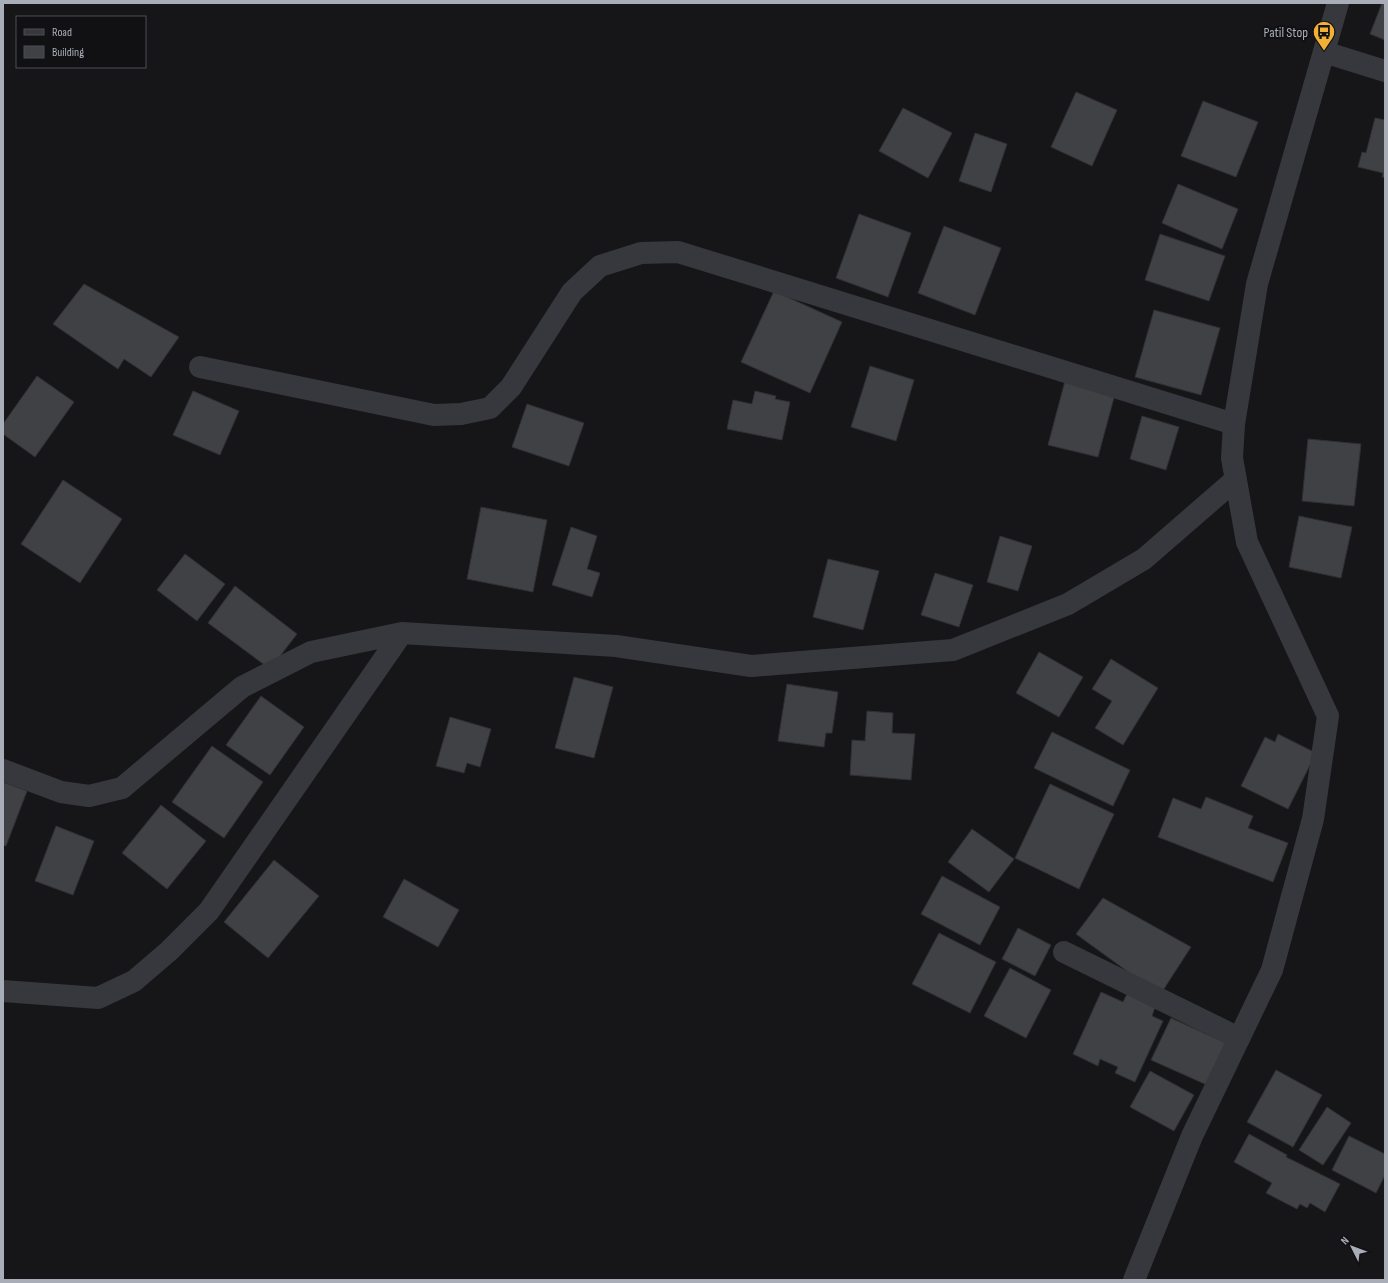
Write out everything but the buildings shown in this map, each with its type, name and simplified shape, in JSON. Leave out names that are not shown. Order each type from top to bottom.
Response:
[{"type":"street","points":[[1134,1280],[1192,1136],[1272,970],[1313,819],[1328,716],[1247,542],[1232,458],[1234,424],[1256,284],[1338,3]]},
{"type":"street","points":[[1324,52],[1385,71]]},
{"type":"street","points":[[200,366],[434,415],[461,414],[490,408],[511,387],[572,292],[600,266],[641,253],[678,252],[1234,424]]},
{"type":"street","points":[[3,770],[61,792],[89,796],[122,788],[242,687],[311,652],[402,633],[616,646],[751,666],[953,650],[1068,604],[1144,560],[1235,480]]},
{"type":"street","points":[[3,990],[98,998],[134,981],[169,951],[209,911],[402,633]]},
{"type":"street","points":[[1064,952],[1239,1038]]},
{"type":"place","name":"Patil Stop","points":[[1324,52]]}]
